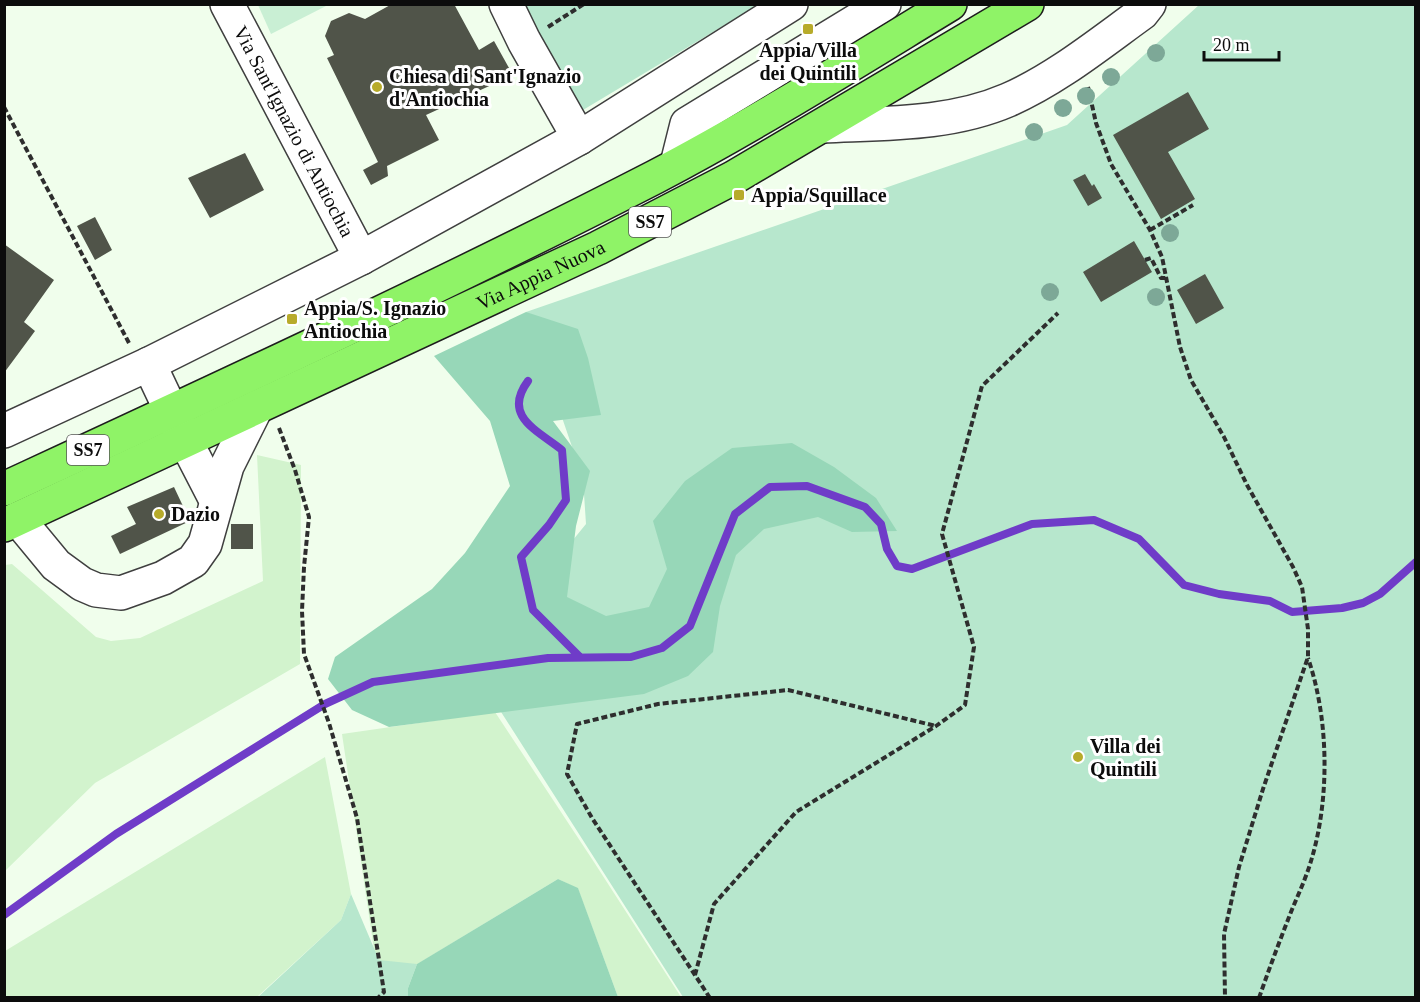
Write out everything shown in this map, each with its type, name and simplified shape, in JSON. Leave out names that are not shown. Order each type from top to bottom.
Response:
[{"type":"main road","name":"Via Appia Nuova","points":[[11,522],[178,425],[677,164],[950,4]]},
{"type":"main road","name":"Via Appia Nuova","points":[[4,489],[178,425],[263,405],[598,248],[723,184],[1027,4]]},
{"type":"street","name":"Via Sant'Ignazio di Antiochia","points":[[227,4],[361,258]]},
{"type":"street","points":[[506,4],[524,41],[579,138]]},
{"type":"street","points":[[4,431],[146,366],[361,258],[579,138],[791,4]]},
{"type":"street","points":[[677,164],[687,124],[884,4]]},
{"type":"street","points":[[823,126],[928,120],[970,112],[1008,100],[1057,73],[1142,13],[1149,4]]},
{"type":"street","points":[[146,366],[216,500]]},
{"type":"street","points":[[11,522],[69,576],[96,590],[121,593],[163,578],[193,561],[205,544],[227,466],[263,405]]},
{"type":"path","points":[[524,41],[584,4]]},
{"type":"path","points":[[1077,59],[1085,71],[1096,123],[1111,164],[1150,230],[1162,257],[1180,347],[1191,380],[1224,437],[1302,587],[1308,629],[1308,657],[1314,675],[1322,728],[1324,794],[1320,825],[1311,862],[1259,998]]},
{"type":"path","points":[[4,107],[146,366]]},
{"type":"path","points":[[1150,230],[1192,205]]},
{"type":"path","points":[[1145,260],[1151,258],[1161,278],[1166,278]]},
{"type":"path","points":[[695,975],[714,904],[796,812],[936,726],[965,705],[974,647],[942,534],[982,386],[1058,313]]},
{"type":"path","points":[[263,405],[295,470],[309,517],[304,567],[304,654],[329,723],[357,818],[384,992],[378,998]]},
{"type":"path","points":[[1225,998],[1224,934],[1239,867],[1308,657]]},
{"type":"path","points":[[710,998],[592,818],[567,774],[577,724],[658,704],[788,690],[936,726]]},
{"type":"green space","points":[[258,5],[328,5],[271,34]]},
{"type":"green space","points":[[524,5],[758,5],[578,113]]},
{"type":"green space","name":"Villa dei Quintili","points":[[1199,5],[1415,5],[1415,997],[683,997],[459,646],[555,562],[586,524],[583,479],[526,312],[1067,125]]},
{"type":"green space","points":[[526,312],[578,329],[588,358],[601,415],[553,421],[590,471],[576,526],[567,597],[606,616],[649,607],[667,569],[653,521],[685,481],[732,448],[792,443],[834,467],[876,498],[897,531],[852,532],[818,517],[764,529],[736,555],[720,606],[713,652],[688,676],[644,694],[389,727],[352,710],[328,679],[335,657],[432,589],[465,553],[510,486],[490,421],[434,356]]},
{"type":"green space","points":[[257,455],[301,465],[300,664],[95,783],[5,871],[5,565],[12,564],[96,637],[111,641],[140,638],[263,581]]},
{"type":"green space","points":[[495,712],[681,997],[618,997],[578,889],[558,879],[396,977],[375,956],[342,734]]},
{"type":"green space","points":[[325,757],[351,894],[341,920],[257,997],[5,998],[5,951]]},
{"type":"green space","points":[[558,879],[578,888],[618,997],[408,997],[408,988],[417,964]]},
{"type":"green space","points":[[351,894],[379,960],[417,964],[408,988],[408,997],[257,998],[341,920]]},
{"type":"building","points":[[392,4],[454,4],[479,50],[494,41],[513,75],[426,115],[439,140],[387,166],[388,176],[371,185],[363,170],[378,162],[327,58],[334,55],[325,36],[331,21],[349,13],[365,19]]},
{"type":"building","points":[[1188,92],[1209,129],[1168,152],[1195,199],[1161,219],[1113,135]]},
{"type":"building","points":[[245,153],[264,190],[210,218],[188,178]]},
{"type":"building","points":[[1085,174],[1102,198],[1088,206],[1073,180]]},
{"type":"building","points":[[95,217],[112,250],[95,260],[77,226]]},
{"type":"building","points":[[1134,241],[1152,272],[1101,302],[1083,272]]},
{"type":"building","points":[[4,244],[54,280],[24,322],[35,331],[4,373]]},
{"type":"building","points":[[1205,274],[1224,308],[1196,324],[1177,290]]},
{"type":"building","name":"Dazio","points":[[174,487],[190,521],[120,554],[111,536],[136,524],[127,507]]},
{"type":"building","points":[[231,524],[253,524],[253,549],[231,549]]},
{"type":"waterway","points":[[528,381],[521,393],[519,404],[521,413],[533,429],[562,450],[566,500],[549,525],[521,557],[533,610],[580,657]]},
{"type":"waterway","points":[[4,915],[116,834],[325,704],[373,682],[548,658],[631,657],[662,648],[690,626],[735,514],[770,487],[807,486],[865,507],[881,524],[887,549],[897,566],[912,569],[1032,524],[1094,520],[1139,539],[1184,585],[1219,594],[1270,601],[1292,612],[1342,608],[1363,603],[1380,594],[1416,562]]},
{"type":"place","name":"Appia/Villa dei Quintili","points":[[808,29]]},
{"type":"place","name":"Chiesa di Sant'Ignazio d'Antiochia","points":[[377,87]]},
{"type":"place","name":"Appia/Squillace","points":[[739,195]]},
{"type":"place","name":"Appia/S. Ignazio Antiochia","points":[[292,319]]},
{"type":"place","name":"Dazio","points":[[159,514]]},
{"type":"place","name":"Villa dei Quintili","points":[[1078,757]]}]
